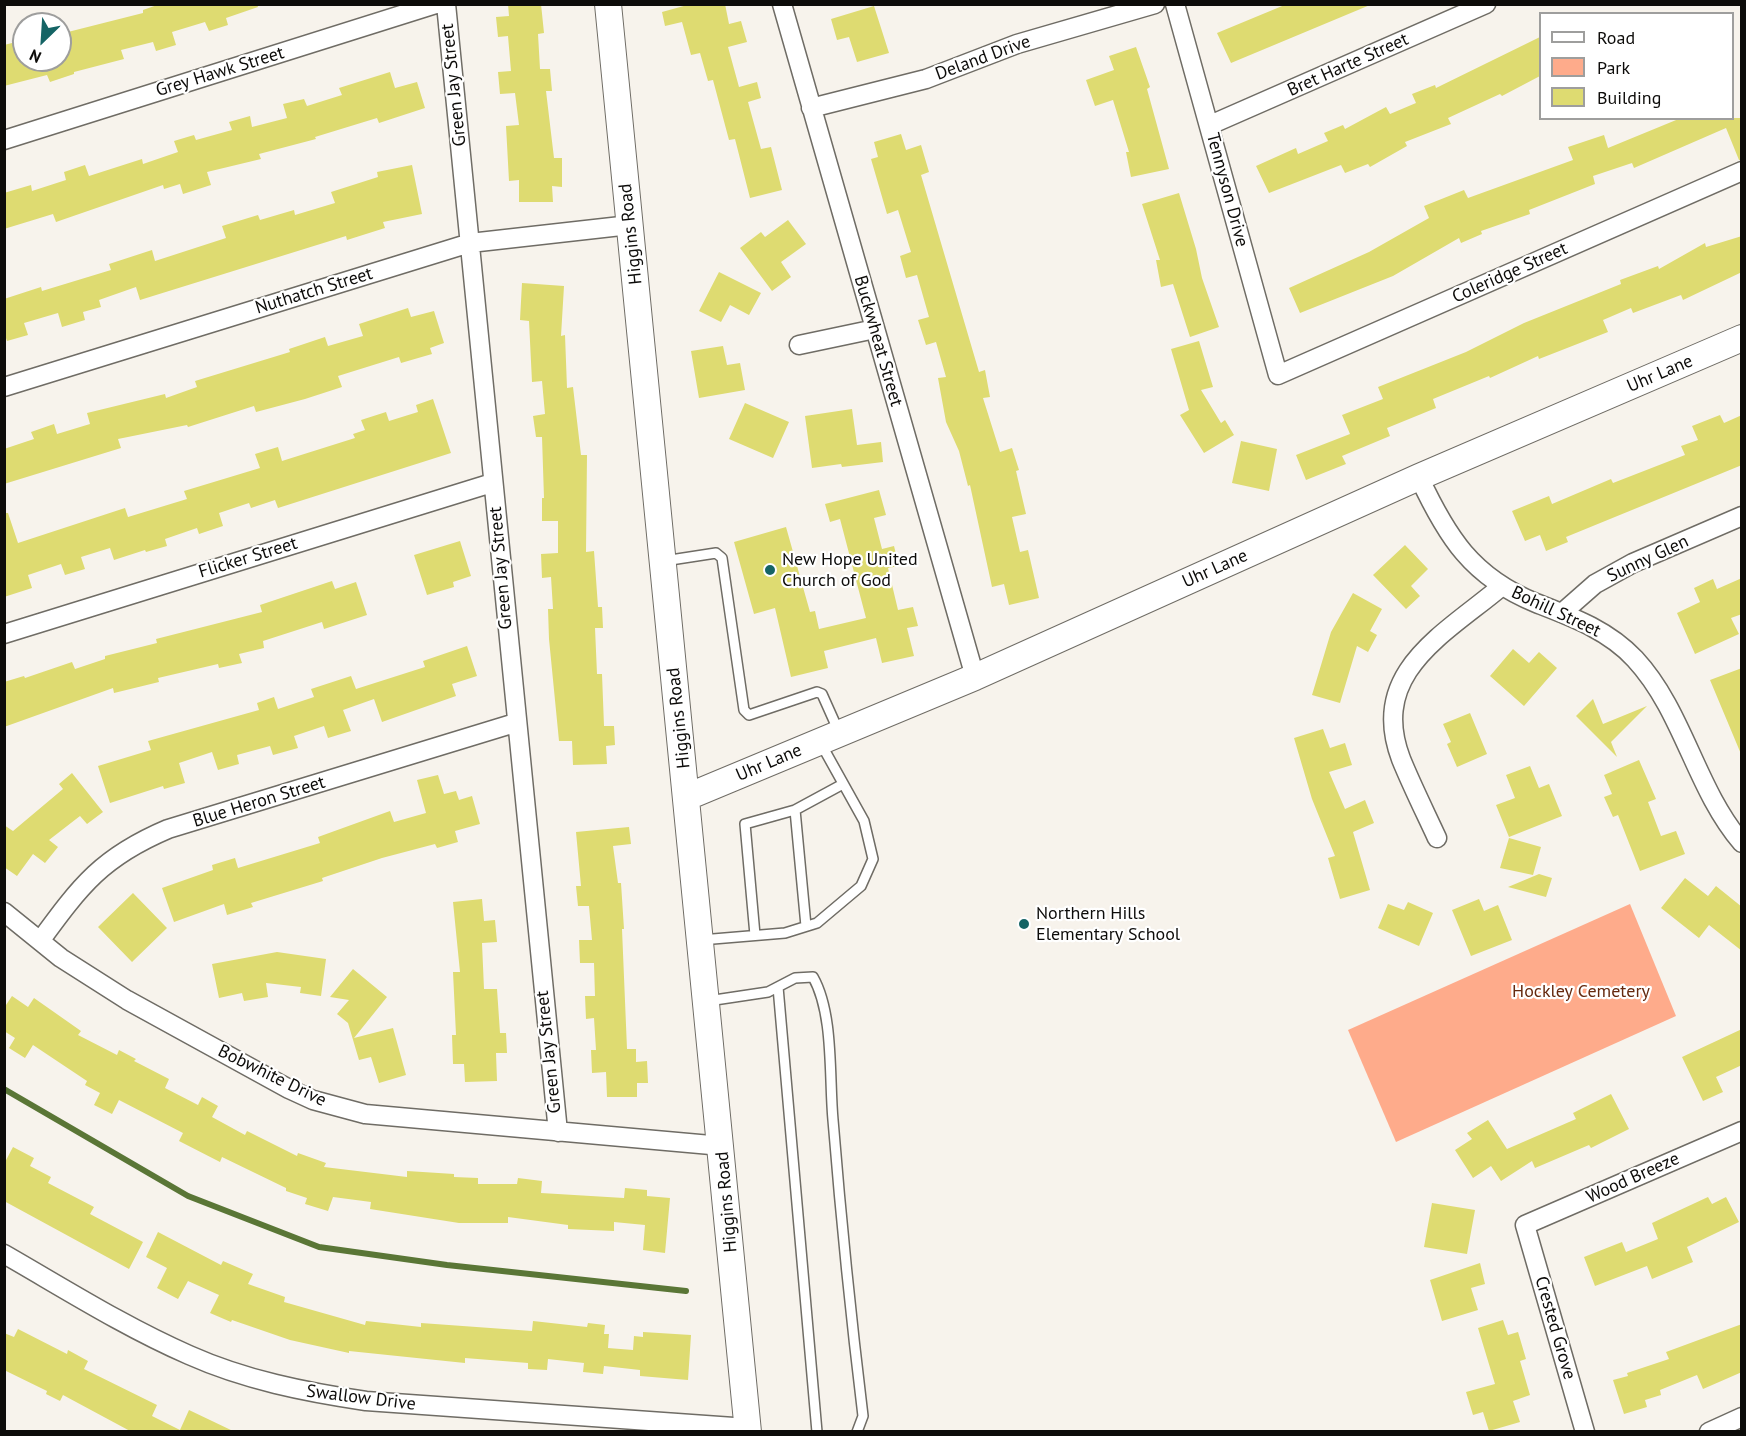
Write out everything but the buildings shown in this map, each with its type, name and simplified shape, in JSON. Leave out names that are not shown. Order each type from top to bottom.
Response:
[{"type":"street","name":"Grey Hawk Street","points":[[4,140],[436,4]]},
{"type":"street","name":"Green Jay Street","points":[[446,4],[515,723],[558,1132]]},
{"type":"street","name":"Higgins Road","points":[[608,4],[708,1001],[748,1430]]},
{"type":"street","name":"Buckwheat Street","points":[[782,4],[975,677]]},
{"type":"street","name":"Deland Drive","points":[[811,108],[926,78],[1028,41],[1155,4]]},
{"type":"street","name":"Tennyson Drive","points":[[1175,4],[1278,375]]},
{"type":"street","name":"Bret Harte Street","points":[[1210,125],[1486,4]]},
{"type":"street","name":"Coleridge Street","points":[[1278,375],[1742,171]]},
{"type":"street","name":"Nuthatch Street","points":[[4,387],[470,243],[630,225]]},
{"type":"street","points":[[799,345],[874,329]]},
{"type":"street","name":"Uhr Lane","points":[[687,797],[975,677],[1419,477],[1742,338]]},
{"type":"street","name":"Bohill Street","points":[[1419,477],[1453,542],[1481,571],[1502,586],[1590,626],[1621,646],[1652,680],[1667,704],[1715,808],[1742,843]]},
{"type":"street","name":"Flicker Street","points":[[4,634],[492,483]]},
{"type":"street","name":"Sunny Glen","points":[[1562,613],[1595,584],[1633,564],[1742,516]]},
{"type":"street","points":[[1437,838],[1400,757],[1392,720],[1393,700],[1415,659],[1502,586]]},
{"type":"street","name":"Blue Heron Street","points":[[40,941],[88,878],[102,865],[135,843],[168,829],[515,723]]},
{"type":"street","name":"Bobwhite Drive","points":[[4,912],[40,941],[127,1000],[313,1100],[365,1114],[722,1146]]},
{"type":"street","name":"Wood Breeze","points":[[1525,1225],[1742,1131]]},
{"type":"street","name":"Crested Grove","points":[[1525,1225],[1585,1431]]},
{"type":"street","name":"Swallow Drive","points":[[4,1254],[138,1330],[190,1356],[247,1377],[305,1392],[366,1401],[748,1430]]},
{"type":"street","points":[[1708,1431],[1742,1417]]},
{"type":"lane","points":[[663,561],[716,553],[722,558],[744,710],[749,715],[817,692],[822,694],[830,737],[843,784],[864,821],[873,859],[861,886],[817,923],[785,933],[701,940]]},
{"type":"lane","points":[[755,935],[745,824],[795,810],[843,784]]},
{"type":"lane","points":[[795,810],[806,926]]},
{"type":"lane","points":[[708,1001],[768,992],[795,978],[813,977],[820,991],[826,1027],[834,1133],[863,1416],[857,1431]]},
{"type":"lane","points":[[778,987],[817,1431]]},
{"type":"green space","name":"Hockley Cemetery","points":[[1630,904],[1676,1016],[1396,1142],[1348,1030]]},
{"type":"waterway","points":[[4,1089],[188,1196],[319,1247],[447,1265],[686,1291]]},
{"type":"place","name":"New Hope United Church of God","points":[[770,570]]},
{"type":"place","name":"Northern Hills Elementary School","points":[[1024,924]]}]
